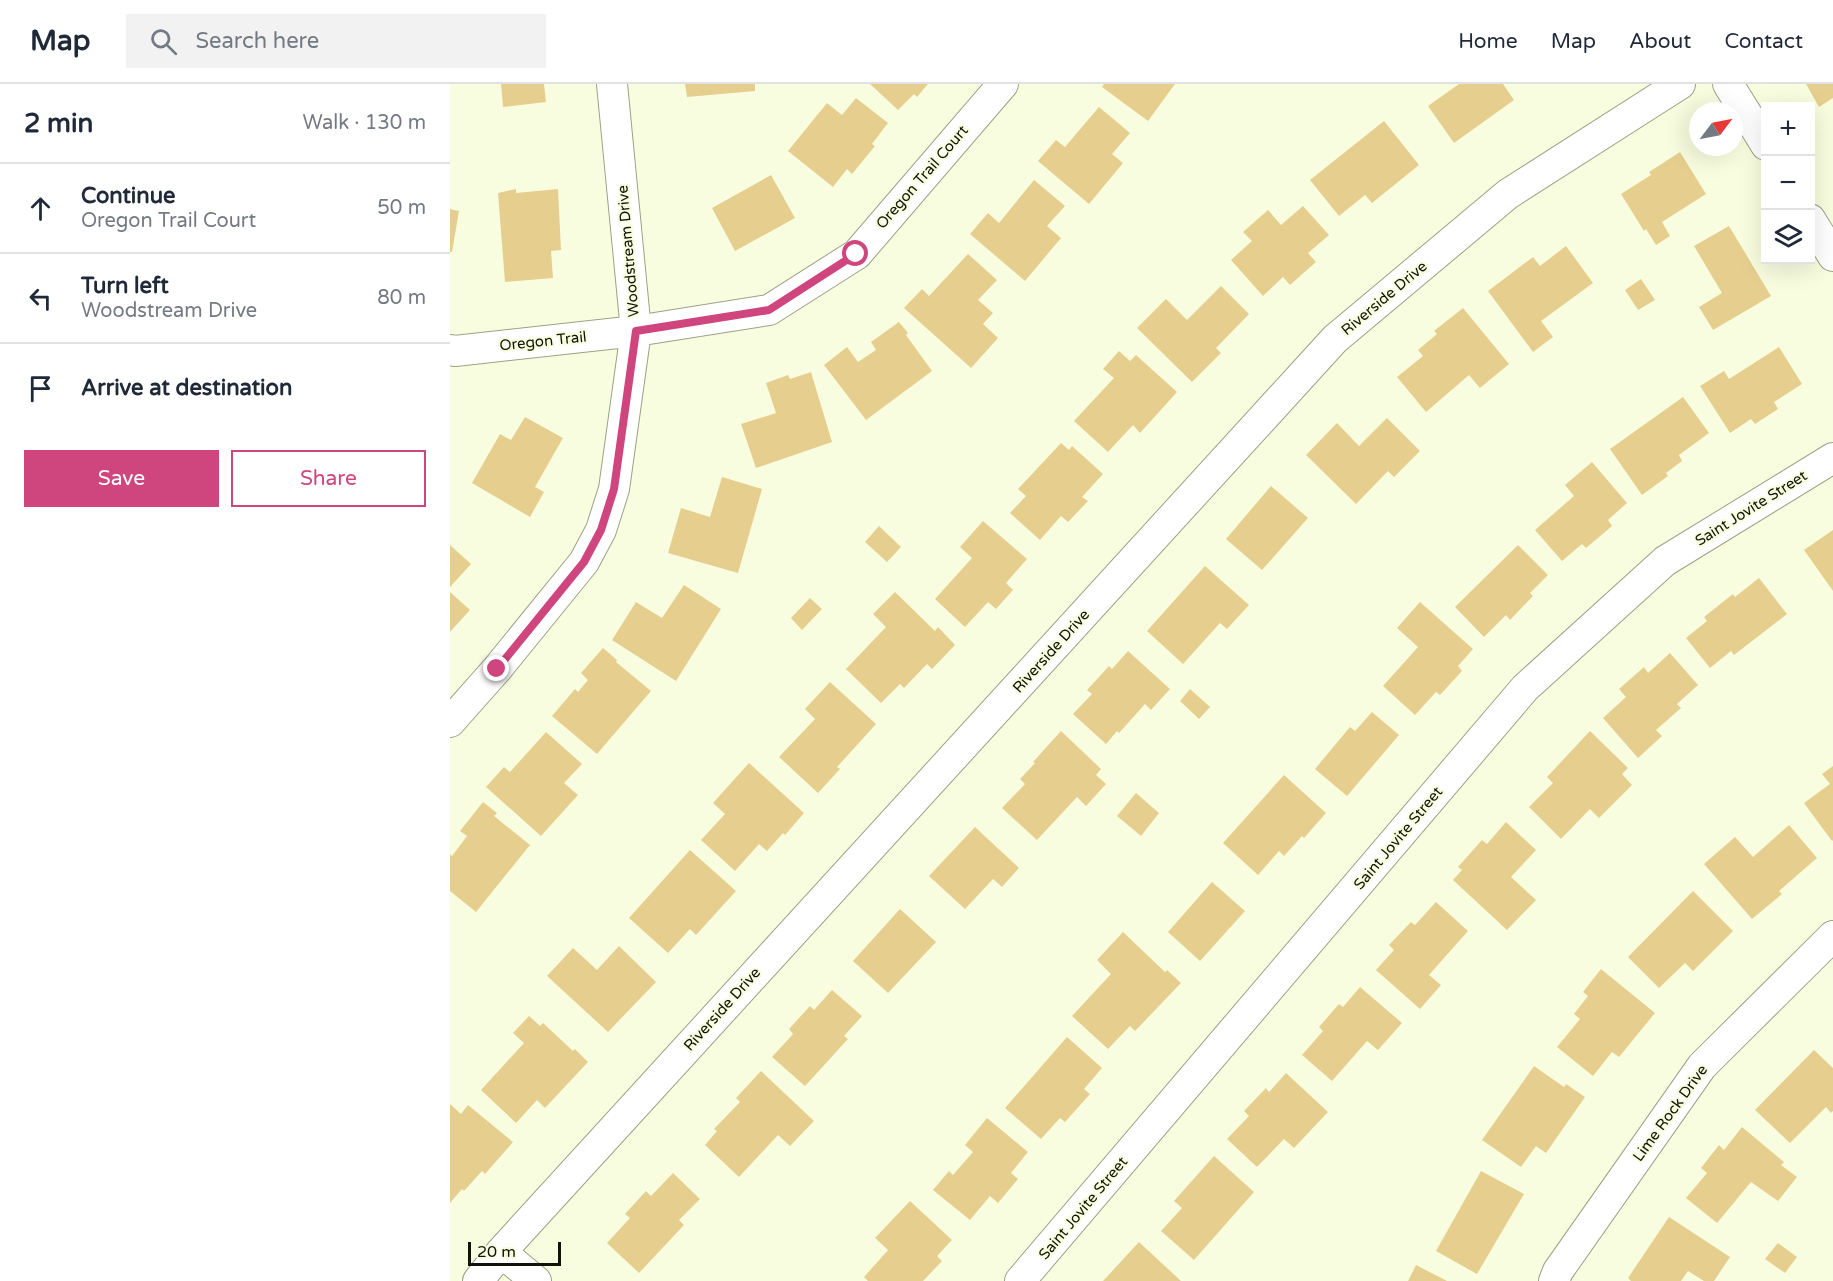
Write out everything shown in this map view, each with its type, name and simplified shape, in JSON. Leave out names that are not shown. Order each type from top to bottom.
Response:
[{"type":"street","name":"Woodstream Drive","points":[[450,722],[497,669],[584,562],[601,530],[614,489],[636,331],[612,84]]},
{"type":"street","name":"Oregon Trail Court","points":[[636,331],[769,310],[856,254],[1004,84]]},
{"type":"street","name":"Riverside Drive","points":[[478,1281],[501,1252],[1335,339],[1508,194],[1680,84]]},
{"type":"street","points":[[1728,84],[1761,138]]},
{"type":"street","points":[[1815,227],[1833,256]]},
{"type":"street","name":"Oregon Trail","points":[[450,350],[636,331]]},
{"type":"street","name":"Saint Jovite Street","points":[[1020,1281],[1525,688],[1665,561],[1833,458]]},
{"type":"street","name":"Lime Rock Drive","points":[[1554,1281],[1558,1271],[1702,1066],[1833,936]]},
{"type":"street","points":[[501,1252],[536,1281]]},
{"type":"building","points":[[501,84],[544,84],[546,102],[503,107]]},
{"type":"building","points":[[685,84],[755,84],[755,91],[687,97]]},
{"type":"building","points":[[870,84],[928,84],[917,97],[914,94],[898,110]]},
{"type":"building","points":[[1104,84],[1175,84],[1148,121],[1102,87]]},
{"type":"building","points":[[1459,84],[1503,84],[1514,100],[1454,143],[1428,106]]},
{"type":"building","points":[[1806,84],[1833,84],[1833,98],[1819,107]]},
{"type":"building","points":[[856,98],[888,123],[872,144],[875,146],[852,174],[847,169],[833,187],[788,151],[827,103],[842,115]]},
{"type":"building","points":[[1099,107],[1130,133],[1112,154],[1123,163],[1089,204],[1038,161],[1056,140],[1065,147]]},
{"type":"building","points":[[1384,121],[1419,165],[1372,203],[1365,195],[1339,216],[1310,180]]},
{"type":"building","points":[[1680,152],[1706,194],[1662,222],[1670,236],[1656,245],[1646,229],[1644,231],[1621,194],[1651,175],[1649,172]]},
{"type":"building","points":[[771,175],[795,218],[735,251],[712,208]]},
{"type":"building","points":[[1034,180],[1065,206],[1047,226],[1061,238],[1025,281],[970,234],[988,213],[999,223]]},
{"type":"building","points":[[516,189],[516,193],[558,189],[561,250],[551,251],[553,278],[505,282],[498,193]]},
{"type":"building","points":[[1303,206],[1329,235],[1308,253],[1316,262],[1290,285],[1283,277],[1263,296],[1231,260],[1252,241],[1243,232],[1268,210],[1281,225]]},
{"type":"building","points":[[450,209],[459,211],[452,252],[450,252]]},
{"type":"building","points":[[1729,226],[1771,296],[1713,330],[1699,307],[1722,293],[1694,246]]},
{"type":"building","points":[[1566,246],[1593,283],[1541,321],[1553,337],[1533,352],[1488,291],[1533,257],[1540,266]]},
{"type":"building","points":[[968,254],[997,280],[978,300],[993,313],[983,324],[998,338],[971,368],[904,308],[922,289],[929,296]]},
{"type":"building","points":[[1641,279],[1655,300],[1638,310],[1625,290]]},
{"type":"building","points":[[1221,286],[1249,314],[1216,348],[1221,353],[1192,382],[1137,328],[1166,299],[1187,320]]},
{"type":"building","points":[[1463,308],[1509,364],[1480,388],[1469,375],[1426,412],[1397,377],[1423,356],[1418,350],[1437,334],[1434,331]]},
{"type":"building","points":[[899,322],[932,371],[866,420],[824,365],[847,347],[858,362],[876,350],[871,342]]},
{"type":"building","points":[[1779,347],[1802,384],[1774,402],[1778,409],[1755,424],[1751,419],[1730,433],[1700,386],[1724,371],[1729,379]]},
{"type":"building","points":[[1119,351],[1130,361],[1136,355],[1177,392],[1140,433],[1133,425],[1108,452],[1074,421],[1114,378],[1103,369]]},
{"type":"building","points":[[811,372],[832,442],[756,468],[741,424],[776,413],[766,383],[788,375],[790,379]]},
{"type":"building","points":[[1683,397],[1709,433],[1679,455],[1682,461],[1666,473],[1668,476],[1642,495],[1610,449]]},
{"type":"building","points":[[525,417],[563,438],[535,487],[544,492],[530,517],[472,483],[500,434],[511,440]]},
{"type":"building","points":[[1387,418],[1420,451],[1394,477],[1388,471],[1356,504],[1306,455],[1337,423],[1359,446]]},
{"type":"building","points":[[1061,443],[1069,450],[1072,446],[1103,474],[1082,497],[1088,501],[1068,522],[1061,516],[1040,540],[1010,513],[1026,496],[1018,489]]},
{"type":"building","points":[[1592,462],[1627,503],[1608,520],[1612,526],[1586,548],[1582,544],[1562,561],[1535,530],[1574,496],[1565,485]]},
{"type":"building","points":[[722,477],[762,489],[738,573],[668,553],[681,508],[710,517]]},
{"type":"building","points":[[1271,486],[1308,518],[1262,570],[1226,539]]},
{"type":"building","points":[[983,521],[1027,559],[1006,583],[1013,590],[996,609],[988,602],[965,627],[935,599],[972,558],[960,547]]},
{"type":"building","points":[[879,526],[901,547],[887,562],[865,542]]},
{"type":"building","points":[[1833,530],[1833,591],[1804,550]]},
{"type":"building","points":[[450,545],[471,564],[450,587]]},
{"type":"building","points":[[1518,545],[1548,575],[1530,593],[1533,596],[1510,620],[1506,615],[1484,637],[1455,607]]},
{"type":"building","points":[[1205,566],[1249,605],[1227,629],[1220,623],[1183,664],[1147,631]]},
{"type":"building","points":[[1759,578],[1787,614],[1734,655],[1731,651],[1710,668],[1686,638],[1707,621],[1704,617],[1733,594],[1735,597]]},
{"type":"building","points":[[684,585],[721,609],[676,681],[612,640],[636,602],[662,618]]},
{"type":"building","points":[[450,592],[470,610],[450,632]]},
{"type":"building","points":[[895,592],[935,631],[938,627],[955,645],[932,669],[927,664],[904,688],[900,684],[881,703],[846,669],[886,627],[873,614]]},
{"type":"building","points":[[810,598],[822,609],[802,630],[791,618]]},
{"type":"building","points":[[1420,602],[1473,649],[1458,666],[1462,671],[1440,695],[1436,692],[1415,715],[1383,686],[1418,647],[1397,628]]},
{"type":"building","points":[[603,648],[651,691],[597,754],[552,716],[575,689],[578,692],[588,680],[581,673]]},
{"type":"building","points":[[1128,651],[1170,689],[1151,710],[1145,704],[1106,744],[1073,714],[1092,694],[1087,690],[1109,666],[1112,669]]},
{"type":"building","points":[[1670,653],[1698,685],[1677,704],[1681,708],[1656,730],[1662,736],[1638,758],[1603,718],[1626,697],[1619,689],[1644,667],[1648,673]]},
{"type":"building","points":[[830,682],[876,724],[837,767],[840,769],[818,793],[779,757],[815,719],[805,709]]},
{"type":"building","points":[[1190,689],[1210,707],[1199,719],[1180,701]]},
{"type":"building","points":[[1372,712],[1399,735],[1347,796],[1315,769],[1350,727],[1355,731]]},
{"type":"building","points":[[1061,731],[1101,769],[1096,775],[1106,784],[1086,806],[1077,797],[1037,840],[1002,808],[1025,784],[1020,779]]},
{"type":"building","points":[[1590,731],[1628,768],[1622,774],[1632,785],[1599,818],[1590,809],[1561,839],[1529,807],[1553,783],[1547,777]]},
{"type":"building","points":[[546,732],[582,764],[564,783],[578,795],[541,836],[486,787],[504,767],[510,772]]},
{"type":"building","points":[[749,763],[804,813],[767,851],[759,844],[735,871],[701,840],[725,814],[713,803]]},
{"type":"building","points":[[1833,766],[1832,841],[1804,803],[1830,784],[1822,774]]},
{"type":"building","points":[[1284,775],[1326,813],[1304,838],[1302,836],[1284,856],[1279,851],[1258,875],[1223,843]]},
{"type":"building","points":[[1136,793],[1159,813],[1141,836],[1117,816]]},
{"type":"building","points":[[483,802],[497,813],[494,816],[530,845],[476,912],[450,891],[450,854],[452,856],[467,836],[460,831]]},
{"type":"building","points":[[1506,822],[1536,850],[1511,877],[1536,900],[1507,930],[1453,880],[1462,870],[1458,867],[1482,840],[1487,844]]},
{"type":"building","points":[[1789,825],[1817,858],[1779,891],[1782,894],[1752,919],[1704,864],[1735,837],[1753,857]]},
{"type":"building","points":[[975,827],[1019,868],[1002,887],[993,879],[965,909],[929,876]]},
{"type":"building","points":[[690,850],[736,891],[696,935],[690,929],[668,953],[629,918]]},
{"type":"building","points":[[1212,882],[1245,911],[1200,961],[1168,932]]},
{"type":"building","points":[[1693,891],[1733,931],[1693,971],[1685,963],[1659,988],[1628,957]]},
{"type":"building","points":[[1436,902],[1468,931],[1429,975],[1441,985],[1420,1009],[1376,970],[1394,950],[1389,945],[1411,922],[1415,925]]},
{"type":"building","points":[[900,909],[936,942],[888,993],[853,961]]},
{"type":"building","points":[[1123,932],[1165,972],[1167,970],[1181,983],[1135,1031],[1130,1026],[1108,1049],[1072,1016],[1111,974],[1097,960]]},
{"type":"building","points":[[619,946],[656,982],[608,1032],[547,976],[573,948],[597,970]]},
{"type":"building","points":[[1601,969],[1655,1013],[1619,1057],[1612,1052],[1593,1076],[1557,1047],[1580,1019],[1574,1014],[1588,996],[1583,992]]},
{"type":"building","points":[[1360,987],[1402,1023],[1378,1050],[1367,1041],[1332,1081],[1302,1055],[1323,1031],[1319,1027],[1339,1004],[1343,1007]]},
{"type":"building","points":[[832,990],[862,1016],[844,1036],[848,1039],[805,1086],[772,1057],[793,1034],[789,1029],[810,1006],[814,1010]]},
{"type":"building","points":[[529,1016],[540,1026],[543,1023],[588,1062],[545,1108],[537,1100],[516,1123],[481,1090],[524,1043],[513,1033]]},
{"type":"building","points":[[1067,1037],[1102,1068],[1084,1089],[1090,1094],[1065,1122],[1060,1118],[1041,1139],[1005,1108]]},
{"type":"building","points":[[1814,1050],[1833,1068],[1833,1111],[1831,1113],[1826,1107],[1790,1143],[1755,1110]]},
{"type":"building","points":[[1534,1066],[1564,1087],[1566,1084],[1585,1097],[1546,1153],[1536,1146],[1521,1167],[1482,1140]]},
{"type":"building","points":[[761,1071],[814,1121],[790,1146],[778,1135],[739,1177],[705,1145],[717,1131],[714,1129],[740,1102],[736,1098]]},
{"type":"building","points":[[1286,1073],[1328,1112],[1294,1148],[1284,1139],[1257,1167],[1227,1139],[1249,1116],[1244,1111],[1266,1088],[1269,1092]]},
{"type":"building","points":[[450,1104],[461,1114],[468,1105],[513,1142],[485,1174],[482,1171],[450,1203]]},
{"type":"building","points":[[987,1118],[1028,1152],[1011,1173],[1018,1179],[998,1203],[990,1196],[970,1220],[933,1190],[949,1171],[953,1175],[973,1152],[965,1145]]},
{"type":"building","points":[[1742,1127],[1784,1162],[1781,1165],[1797,1177],[1778,1201],[1751,1182],[1717,1223],[1686,1198],[1707,1173],[1701,1168],[1719,1145],[1724,1150]]},
{"type":"building","points":[[1214,1156],[1254,1192],[1194,1260],[1161,1231],[1182,1208],[1174,1201]]},
{"type":"building","points":[[1481,1171],[1524,1194],[1477,1274],[1436,1251]]},
{"type":"building","points":[[673,1173],[700,1199],[679,1220],[684,1225],[639,1273],[607,1243],[630,1218],[625,1214],[646,1191],[651,1196]]},
{"type":"building","points":[[910,1201],[952,1240],[937,1256],[942,1261],[923,1281],[868,1281],[864,1277],[888,1250],[875,1238]]},
{"type":"building","points":[[1669,1217],[1730,1257],[1714,1281],[1704,1281],[1688,1271],[1681,1281],[1631,1281],[1628,1278]]},
{"type":"building","points":[[1139,1242],[1181,1281],[1103,1281]]},
{"type":"building","points":[[1778,1243],[1797,1257],[1785,1273],[1765,1259]]},
{"type":"building","points":[[1416,1265],[1447,1281],[1408,1281]]},
{"type":"route","points":[[497,669],[584,562],[601,530],[614,489],[636,331],[769,310],[856,254]]}]
